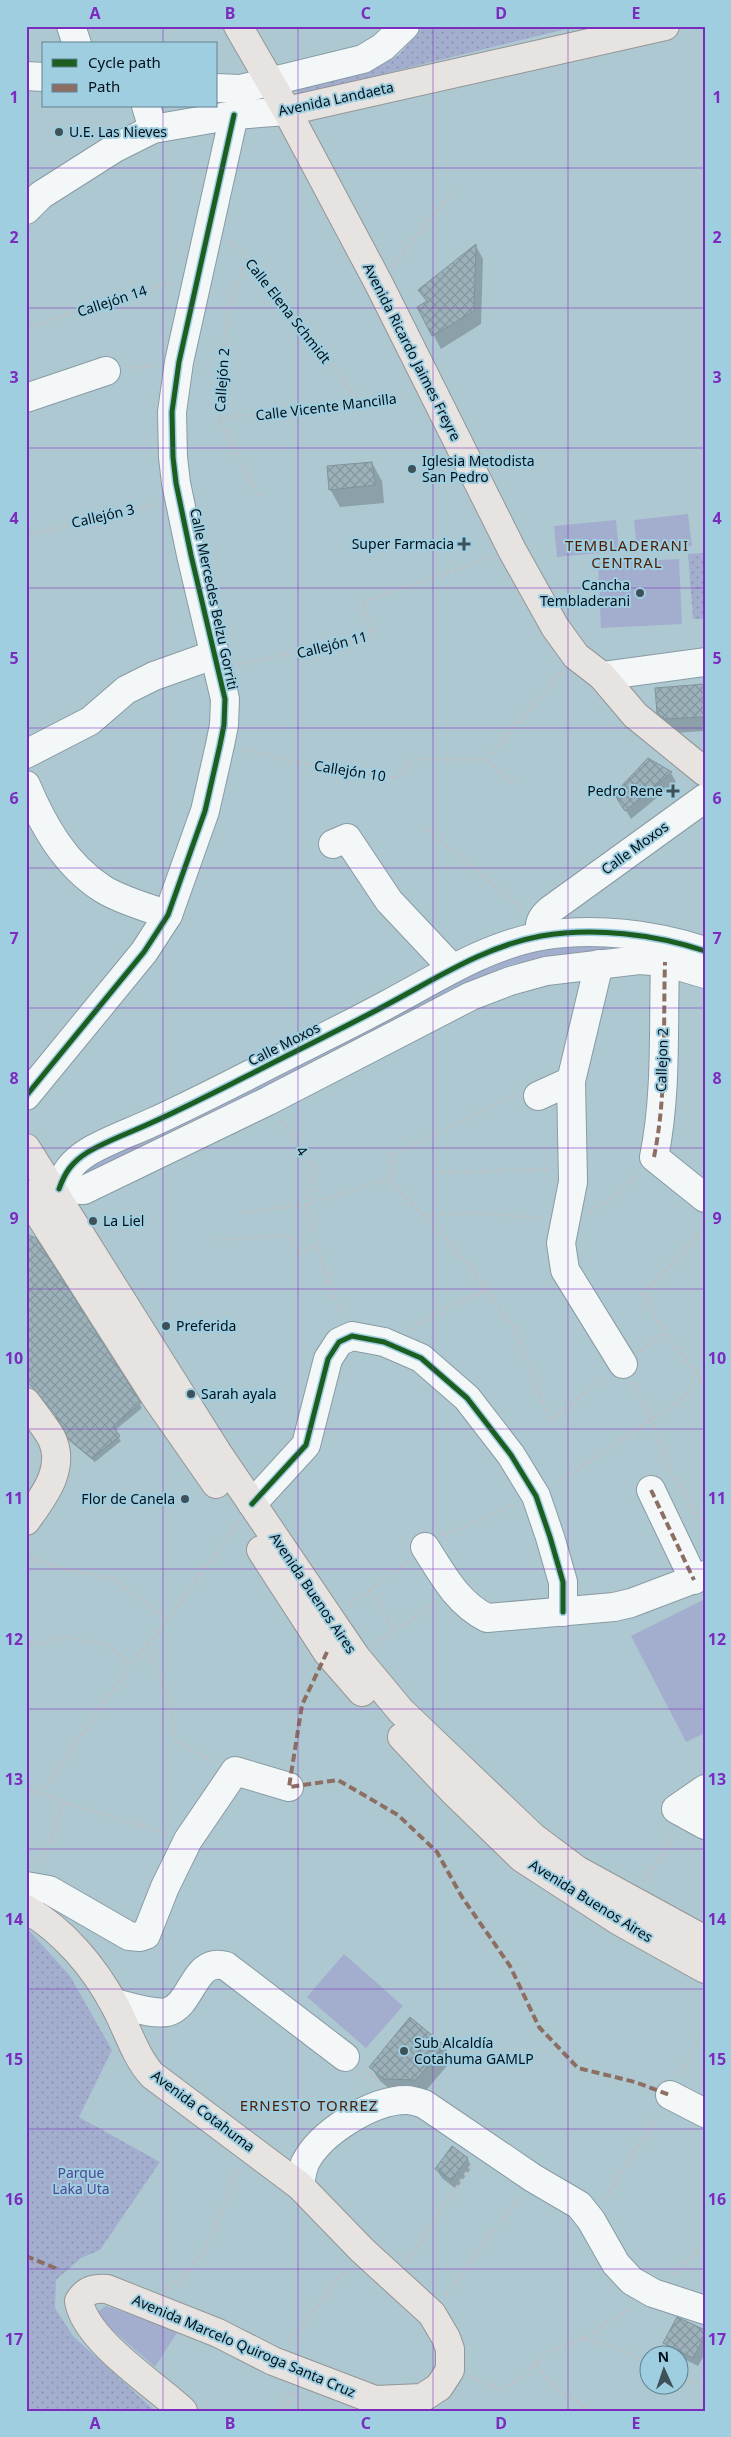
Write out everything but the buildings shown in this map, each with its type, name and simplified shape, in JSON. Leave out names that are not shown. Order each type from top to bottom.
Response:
[{"type":"main road","name":"Avenida Ricardo Jaimes Freyre","points":[[238,26],[287,111],[379,284],[512,550],[555,627],[576,656],[602,676],[635,715],[705,772]]},
{"type":"main road","name":"Avenida Landaeta","points":[[287,111],[665,26]]},
{"type":"main road","name":"Avenida Buenos Aires","points":[[26,1148],[40,1198],[183,1399],[327,1652],[453,1791],[522,1858],[619,1921],[705,1969]]},
{"type":"main road","points":[[26,1402],[51,1438],[56,1465],[46,1492],[26,1521]]},
{"type":"main road","name":"Avenida Buenos Aires","points":[[246,1511],[356,1657],[401,1711],[533,1836],[577,1870],[705,1940]]},
{"type":"main road","name":"Avenida Cotahuma","points":[[28,1894],[40,1916],[78,1952],[114,2003],[140,2058],[152,2075],[244,2142],[300,2186]]},
{"type":"main road","points":[[300,2186],[362,2250],[396,2279],[432,2314],[450,2349],[450,2370]]},
{"type":"main road","name":"Avenida Marcelo Quiroga Santa Cruz","points":[[183,2411],[99,2338],[80,2311],[79,2301],[84,2294],[90,2290],[107,2289],[218,2333],[273,2361],[375,2400],[422,2398],[439,2387],[450,2370]]},
{"type":"street","points":[[71,26],[76,42]]},
{"type":"street","points":[[218,88],[240,89],[363,59],[383,48],[405,26]]},
{"type":"street","points":[[26,76],[42,77]]},
{"type":"street","name":"Avenida Landaeta","points":[[31,198],[115,148],[150,118],[234,116],[287,111]]},
{"type":"street","name":"Calle Mercedes Belzu Gorriti","points":[[26,1096],[144,952],[168,916],[205,810],[220,745],[224,726],[225,698],[195,573],[180,498],[173,448],[172,412],[179,362],[234,116]]},
{"type":"street","points":[[26,398],[106,371]]},
{"type":"street","points":[[26,754],[90,721],[126,690],[154,676],[217,660]]},
{"type":"street","points":[[602,676],[705,662]]},
{"type":"street","points":[[26,785],[55,842],[80,873],[105,890],[168,916]]},
{"type":"street","name":"Calle Moxos","points":[[40,1198],[75,1161],[89,1151],[390,1004],[452,968],[541,927],[705,798]]},
{"type":"street","points":[[333,844],[347,838],[388,901],[452,968]]},
{"type":"street","points":[[541,927],[580,932],[615,933],[674,941],[705,951]]},
{"type":"street","points":[[40,1198],[84,1190],[268,1101],[471,996],[510,981],[546,970],[639,960],[665,962],[705,974]]},
{"type":"street","name":"Callejon 2","points":[[654,1157],[662,1092],[665,962]]},
{"type":"street","points":[[599,964],[571,1081],[572,1182],[561,1243],[565,1270],[623,1364]]},
{"type":"street","points":[[538,1096],[571,1081]]},
{"type":"street","points":[[654,1157],[705,1198]]},
{"type":"street","points":[[246,1511],[306,1445],[328,1360],[339,1342],[352,1336],[384,1342],[421,1358],[460,1392],[511,1455],[536,1496],[550,1537],[562,1582],[563,1612]]},
{"type":"street","points":[[425,1547],[453,1592],[470,1610],[487,1618],[597,1610],[631,1603],[699,1578],[651,1490]]},
{"type":"street","points":[[28,1894],[49,1890],[129,1936],[140,1937],[146,1935],[165,1887],[188,1840],[235,1771],[289,1787]]},
{"type":"street","points":[[705,1789],[676,1809],[705,1825]]},
{"type":"street","points":[[114,2003],[158,2012],[167,2012],[176,2008],[204,1969],[219,1964],[226,1966],[351,2060]]},
{"type":"street","points":[[670,2095],[705,2113]]},
{"type":"street","points":[[300,2186],[306,2162],[324,2139],[345,2122],[390,2102],[407,2100],[424,2104],[533,2178],[579,2205],[591,2220],[616,2264],[632,2281],[653,2293],[705,2310]]},
{"type":"path","points":[[379,284],[454,189]]},
{"type":"path","points":[[106,371],[179,362]]},
{"type":"path","points":[[516,785],[486,760],[576,656]]},
{"type":"path","points":[[426,829],[541,927]]},
{"type":"path","points":[[389,1179],[393,1154],[524,1091],[538,1096]]},
{"type":"path","points":[[422,1215],[481,1213],[565,1221],[590,1213],[616,1196],[654,1157]]},
{"type":"path","points":[[432,1173],[572,1168]]},
{"type":"path","points":[[241,1212],[305,1205],[389,1179]]},
{"type":"path","points":[[389,1179],[466,1262],[514,1328],[550,1421],[665,1333]]},
{"type":"path","points":[[305,1205],[331,1290],[352,1336]]},
{"type":"path","points":[[705,1228],[643,1295],[665,1333],[705,1384]]},
{"type":"path","points":[[219,1240],[289,1235],[298,1253],[318,1245]]},
{"type":"path","points":[[384,1342],[425,1322],[447,1308],[486,1290]]},
{"type":"path","points":[[623,1364],[651,1420],[674,1477],[705,1526]]},
{"type":"path","points":[[42,1792],[132,1663],[167,1621],[246,1511]]},
{"type":"path","points":[[26,1556],[59,1568],[117,1580],[167,1621]]},
{"type":"path","points":[[370,1590],[396,1631]]},
{"type":"path","points":[[356,1657],[453,1592]]},
{"type":"path","points":[[26,1646],[66,1637],[104,1644],[132,1663]]},
{"type":"path","points":[[147,1643],[171,1704],[174,1741],[235,1771]]},
{"type":"path","points":[[26,1790],[42,1792],[64,1803],[156,1828],[188,1840]]},
{"type":"path","points":[[28,1894],[64,1803]]},
{"type":"path","points":[[630,1900],[669,1846],[676,1809]]},
{"type":"path","points":[[591,2220],[670,2095],[705,2027]]},
{"type":"path","points":[[351,2060],[381,2083],[381,2085],[375,2088]]},
{"type":"path","points":[[171,2294],[166,2290],[172,2282],[177,2285],[196,2264],[218,2225],[244,2142]]},
{"type":"path","points":[[396,2279],[484,2146]]},
{"type":"path","points":[[432,2314],[533,2178]]},
{"type":"path","points":[[450,2370],[501,2389],[530,2373],[535,2364],[546,2353],[584,2338],[653,2293],[705,2245]]},
{"type":"path","points":[[273,2361],[362,2250]]},
{"type":"path","points":[[584,2338],[622,2350],[638,2359]]},
{"type":"path","points":[[535,2364],[558,2390],[592,2411]]},
{"type":"path","points":[[688,2382],[705,2385]]},
{"type":"path","points":[[282,2411],[293,2385],[287,2411]]},
{"type":"green space","points":[[423,26],[578,26],[301,94],[294,87],[371,69],[399,55]]},
{"type":"green space","name":"Cancha Tembladerani","points":[[688,514],[692,546],[637,551],[634,520]]},
{"type":"green space","name":"Cancha Tembladerani","points":[[616,520],[619,551],[557,557],[554,526]]},
{"type":"green space","points":[[705,553],[705,619],[693,619],[688,554]]},
{"type":"green space","name":"Cancha Tembladerani","points":[[679,559],[682,624],[601,628],[598,563]]},
{"type":"green space","points":[[606,940],[607,949],[554,955],[509,965],[454,988],[269,1087],[78,1178],[73,1169],[507,955]]},
{"type":"green space","points":[[705,1599],[705,1733],[686,1742],[631,1636]]},
{"type":"green space","name":"Parque Laka Uta","points":[[26,1927],[70,1976],[112,2050],[79,2117],[160,2162],[100,2250],[81,2258],[56,2280],[55,2308],[73,2336],[155,2411],[26,2411]]},
{"type":"green space","points":[[344,1954],[403,2006],[366,2048],[307,1997]]},
{"type":"green space","points":[[106,2306],[178,2331],[155,2367],[100,2319],[97,2312]]},
{"type":"marked path","points":[[654,1157],[663,1084],[665,962]]},
{"type":"marked path","points":[[651,1490],[694,1580]]},
{"type":"marked path","points":[[327,1652],[302,1705],[289,1787],[338,1780],[398,1815],[437,1852],[462,1897],[510,1966],[539,2027],[578,2068],[635,2082],[670,2095]]},
{"type":"marked path","points":[[26,2256],[55,2268],[57,2272]]},
{"type":"cycle path","points":[[26,1096],[144,952],[168,915],[205,811],[220,745],[224,725],[225,699],[176,483],[173,457],[172,412],[179,362],[234,115]]},
{"type":"cycle path","points":[[59,1189],[64,1177],[73,1164],[96,1148],[202,1098],[463,964],[501,947],[541,936],[561,933],[603,932],[645,936],[705,951]]},
{"type":"cycle path","points":[[252,1504],[306,1445],[328,1359],[339,1342],[352,1336],[384,1342],[421,1358],[467,1398],[511,1455],[536,1496],[550,1537],[563,1582],[563,1612]]},
{"type":"place","name":"U.E. Las Nieves","points":[[59,132]]},
{"type":"place","name":"Iglesia Metodista San Pedro","points":[[412,469]]},
{"type":"place","name":"Super Farmacia","points":[[464,544]]},
{"type":"place","name":"Cancha Tembladerani","points":[[640,593]]},
{"type":"place","name":"Pedro Rene","points":[[673,791]]},
{"type":"place","name":"La Liel","points":[[93,1221]]},
{"type":"place","name":"Preferida","points":[[166,1326]]},
{"type":"place","name":"Sarah ayala","points":[[191,1394]]},
{"type":"place","name":"Flor de Canela","points":[[185,1499]]},
{"type":"place","name":"Sub Alcaldía Cotahuma GAMLP","points":[[404,2051]]},
{"type":"district","name":"TEMBLADERANI CENTRAL","points":[[627,554]]},
{"type":"district","name":"ERNESTO TORREZ","points":[[309,2106]]}]
